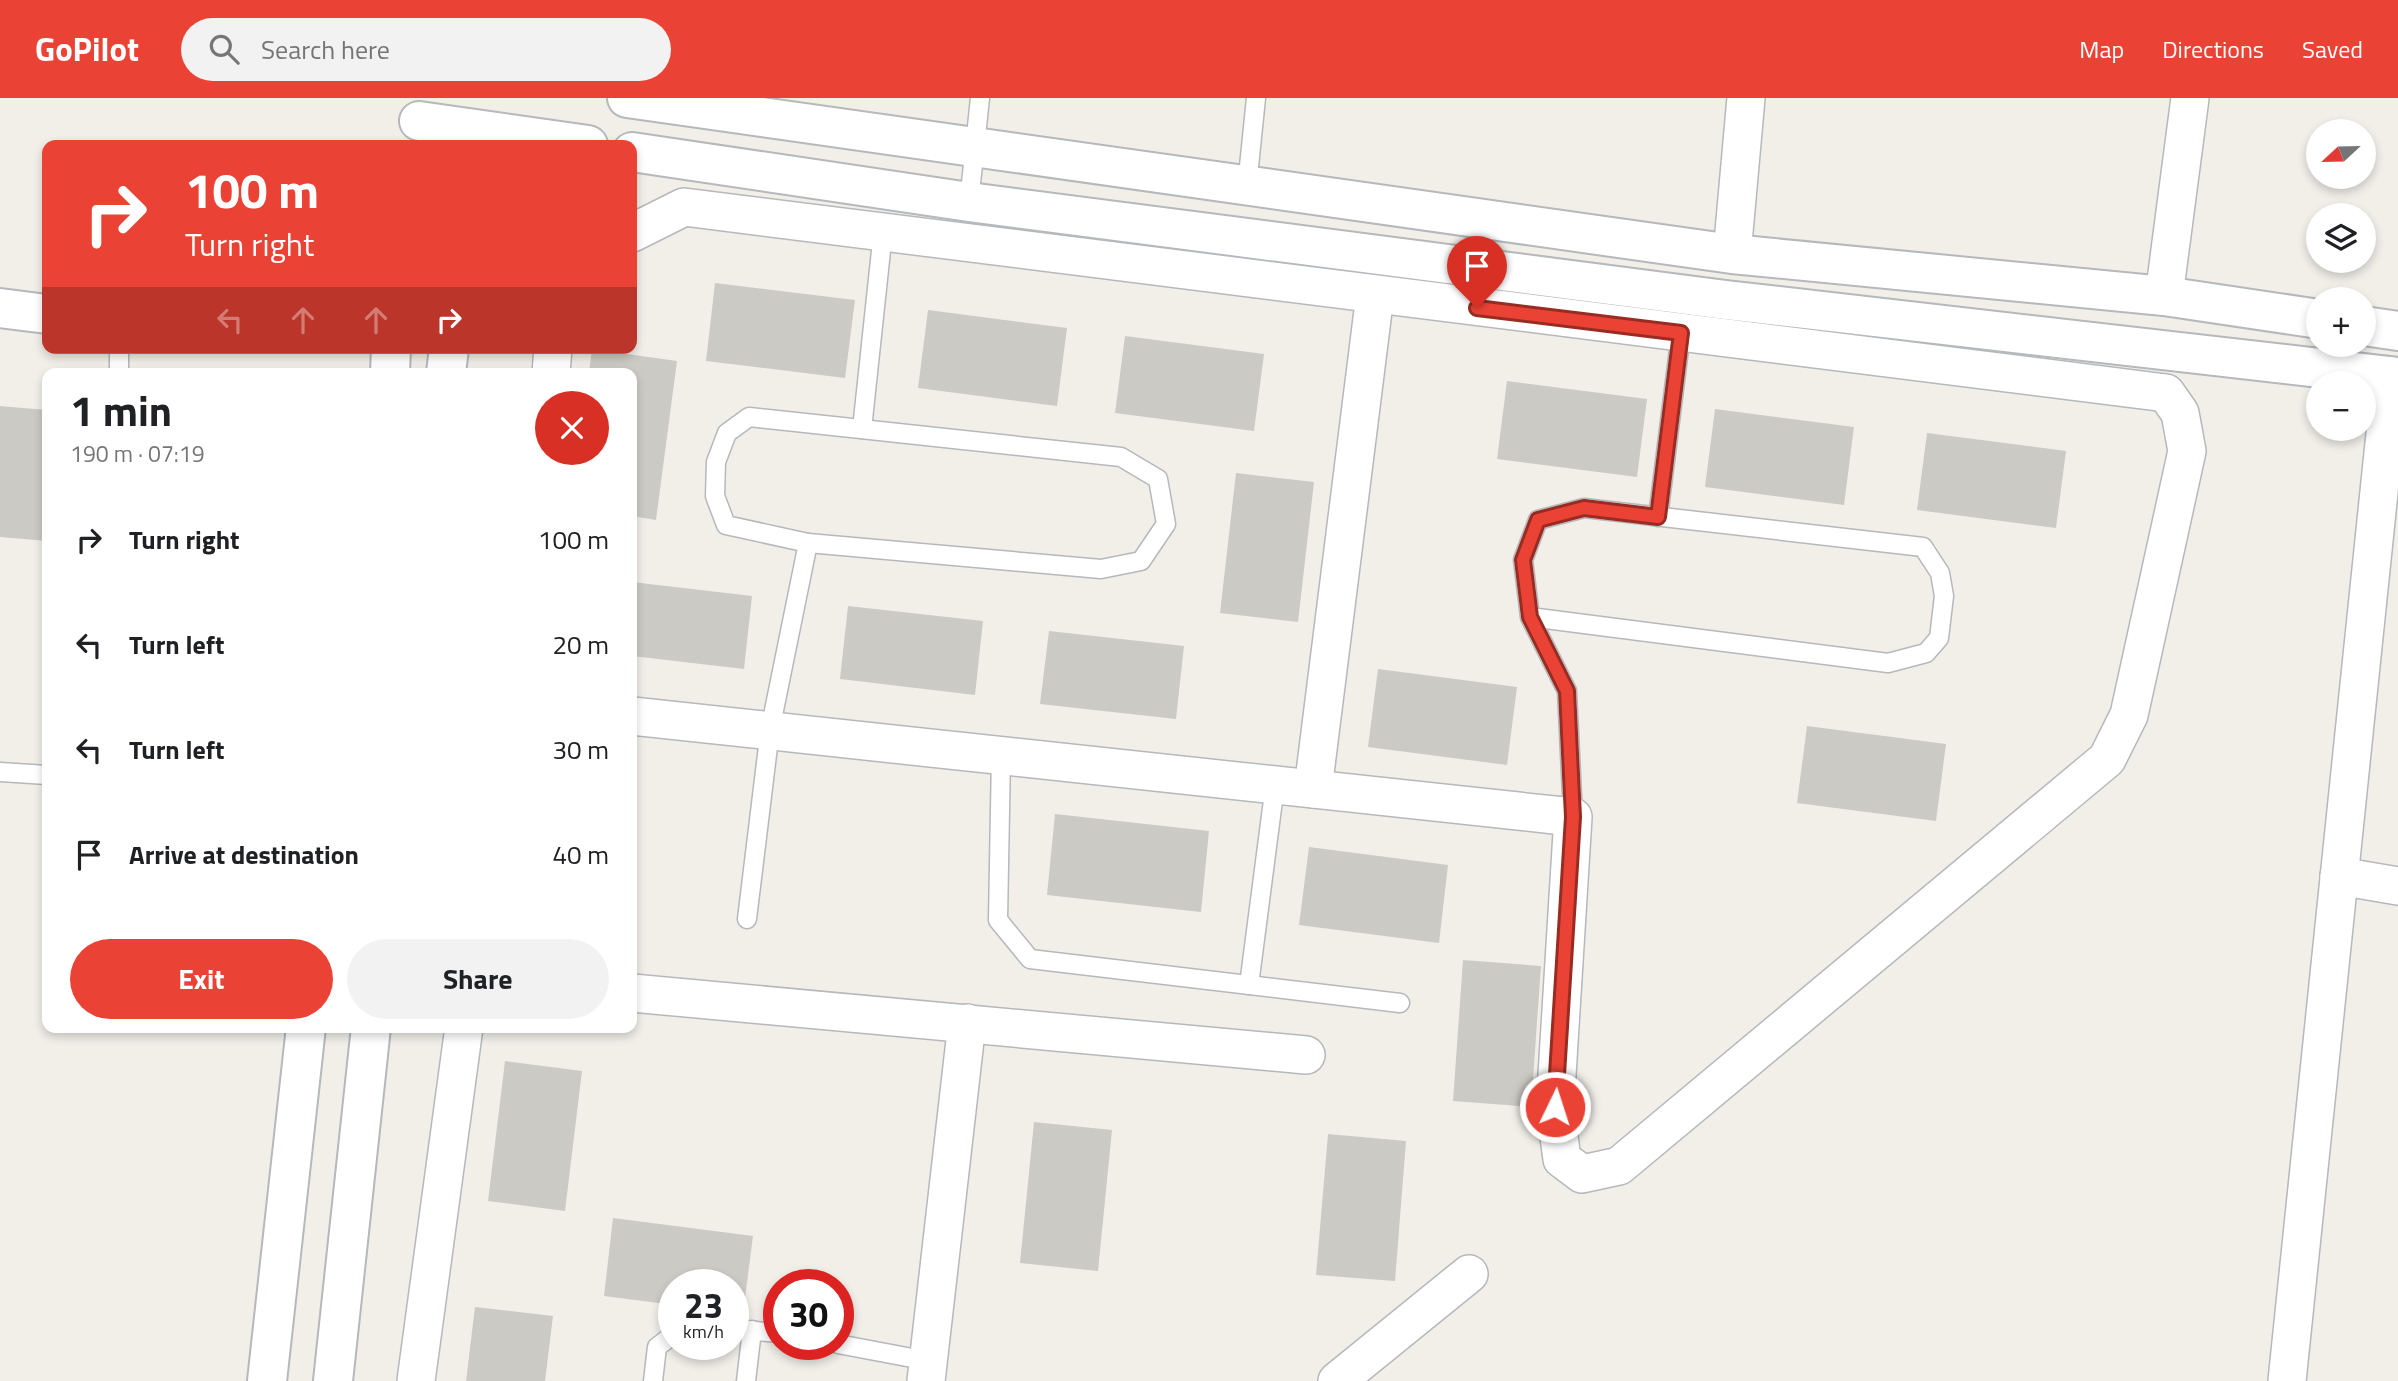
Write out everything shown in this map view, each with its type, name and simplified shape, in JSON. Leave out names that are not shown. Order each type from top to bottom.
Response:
[{"type":"street","points":[[627,98],[1732,254],[2164,296],[2306,317]]},
{"type":"street","points":[[1732,254],[1746,98]]},
{"type":"street","points":[[2164,296],[2190,98]]},
{"type":"street","points":[[419,121],[477,124],[562,140]]},
{"type":"street","points":[[637,153],[969,202],[1727,300],[2395,376],[2339,877],[2287,1381]]},
{"type":"street","points":[[637,230],[684,207],[2166,393],[2180,413],[2187,451],[2129,715],[2107,759],[1619,1166],[1582,1174],[1562,1159],[1555,1107],[1573,817],[637,717]]},
{"type":"street","points":[[1313,789],[1375,295]]},
{"type":"street","points":[[0,308],[42,313]]},
{"type":"street","points":[[2376,328],[2398,331]]},
{"type":"street","points":[[2339,877],[2398,886]]},
{"type":"street","points":[[637,993],[1307,1055]]},
{"type":"street","points":[[927,1371],[967,1023]]},
{"type":"street","points":[[267,1381],[305,1033]]},
{"type":"street","points":[[332,1381],[370,1033]]},
{"type":"street","points":[[416,1381],[463,1033]]},
{"type":"street","points":[[1337,1381],[1469,1274]]},
{"type":"lane","points":[[969,202],[980,98]]},
{"type":"lane","points":[[1247,186],[1256,98]]},
{"type":"lane","points":[[862,429],[883,232]]},
{"type":"lane","points":[[1658,517],[1681,333]]},
{"type":"lane","points":[[749,416],[862,429],[1121,457],[1158,479],[1166,524],[1141,561],[1101,569],[808,543],[726,525],[715,496],[716,462],[727,433],[749,416]]},
{"type":"lane","points":[[1530,617],[1888,663],[1926,653],[1939,638],[1944,596],[1940,573],[1923,547],[1584,508],[1538,520],[1523,560],[1530,617],[1567,691],[1573,817]]},
{"type":"lane","points":[[747,919],[770,730],[808,543]]},
{"type":"lane","points":[[1001,755],[998,920],[1030,960],[1400,1003]]},
{"type":"lane","points":[[0,772],[42,775]]},
{"type":"lane","points":[[1249,985],[1275,785]]},
{"type":"lane","points":[[749,1330],[763,1331]]},
{"type":"lane","points":[[746,1381],[752,1330]]},
{"type":"lane","points":[[653,1381],[658,1346]]},
{"type":"lane","points":[[854,1349],[927,1371]]},
{"type":"building","points":[[715,283],[855,300],[845,378],[706,361]]},
{"type":"building","points":[[928,310],[1067,328],[1057,406],[918,388]]},
{"type":"building","points":[[1125,336],[1264,354],[1254,431],[1115,413]]},
{"type":"building","points":[[591,354],[627,354],[677,361],[656,520],[637,517],[637,368],[590,368]]},
{"type":"building","points":[[1507,381],[1647,399],[1637,477],[1497,459]]},
{"type":"building","points":[[0,406],[42,410],[42,541],[0,537]]},
{"type":"building","points":[[1715,409],[1854,427],[1844,505],[1705,487]]},
{"type":"building","points":[[1927,433],[2066,451],[2056,528],[1917,510]]},
{"type":"building","points":[[1236,473],[1314,482],[1298,622],[1220,613]]},
{"type":"building","points":[[637,583],[752,596],[744,669],[637,657]]},
{"type":"building","points":[[848,606],[983,621],[975,695],[840,679]]},
{"type":"building","points":[[1049,631],[1184,646],[1176,719],[1040,704]]},
{"type":"building","points":[[1378,669],[1517,687],[1507,765],[1368,747]]},
{"type":"building","points":[[1807,726],[1946,744],[1936,821],[1797,803]]},
{"type":"building","points":[[1055,814],[1209,831],[1201,912],[1047,895]]},
{"type":"building","points":[[1309,847],[1448,865],[1439,943],[1299,925]]},
{"type":"building","points":[[1463,960],[1541,966],[1531,1107],[1453,1101]]},
{"type":"building","points":[[505,1061],[582,1071],[565,1211],[488,1201]]},
{"type":"building","points":[[1034,1122],[1112,1130],[1098,1271],[1020,1263]]},
{"type":"building","points":[[1328,1134],[1406,1141],[1395,1281],[1316,1275]]},
{"type":"building","points":[[613,1218],[753,1236],[749,1269],[658,1269],[658,1303],[604,1296]]},
{"type":"building","points":[[475,1307],[553,1316],[545,1381],[466,1381]]},
{"type":"route","points":[[1477,308],[1681,333],[1658,517],[1584,508],[1538,520],[1523,560],[1530,617],[1567,691],[1573,817],[1555,1107]]}]
